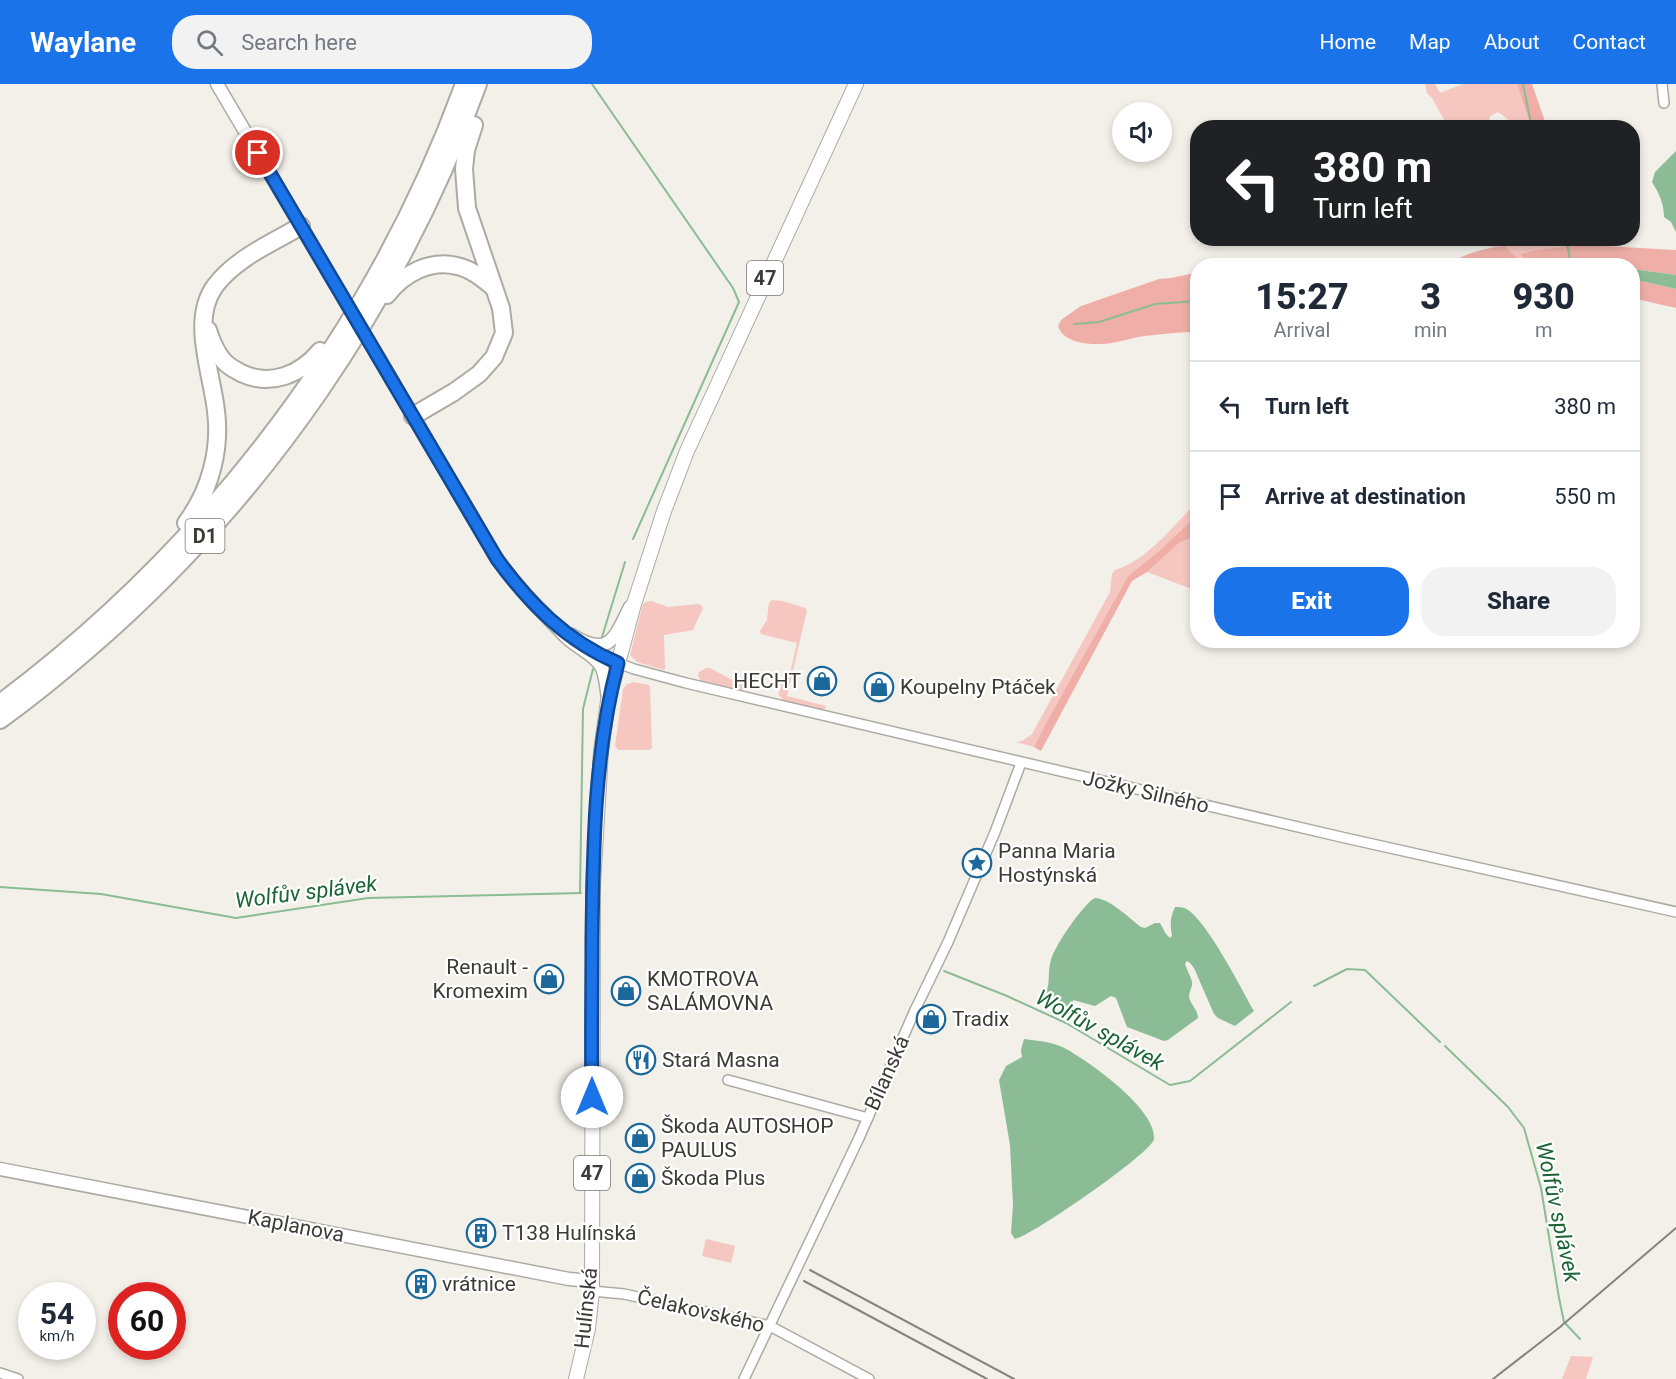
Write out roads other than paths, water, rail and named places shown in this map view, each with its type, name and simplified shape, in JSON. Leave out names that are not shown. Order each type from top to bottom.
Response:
[{"type":"highway","name":"D1","points":[[2,713],[134,588],[199,521],[281,421],[328,354],[382,264],[437,152],[464,84]]},
{"type":"highway","name":"D1","points":[[25,693],[89,649],[144,599],[211,530],[292,431],[350,347],[395,270],[451,155],[478,84]]},
{"type":"highway","points":[[413,416],[479,374],[494,357],[504,333],[501,308],[467,208],[464,169],[466,150],[487,84]]},
{"type":"highway","points":[[134,588],[140,575],[195,511],[214,462],[216,412],[203,331],[210,294],[228,272],[301,226]]},
{"type":"highway","name":"D1","points":[[350,347],[369,325],[389,293],[400,281],[416,270],[435,264],[454,265],[471,272],[493,287]]},
{"type":"highway","name":"D1","points":[[204,318],[217,351],[231,368],[251,377],[276,379],[299,371],[311,362],[346,313],[361,301]]},
{"type":"main road","name":"47","points":[[618,663],[637,592],[691,440],[855,84]]},
{"type":"main road","name":"Hulínská","points":[[576,1379],[588,1329],[591,1286],[593,885],[598,782],[608,701],[618,663]]},
{"type":"street","points":[[217,84],[497,559],[528,599],[571,642],[592,657],[601,667],[608,701]]},
{"type":"street","points":[[1662,84],[1664,103]]},
{"type":"street","points":[[553,623],[589,644],[604,644],[612,639],[618,630],[637,592]]},
{"type":"street","points":[[553,623],[589,649],[618,663]]},
{"type":"street","name":"Jožky Silného","points":[[618,663],[686,683],[1021,763],[1676,912]]},
{"type":"street","name":"Bílanská","points":[[744,1379],[868,1118],[972,888],[1021,763]]},
{"type":"street","points":[[728,1080],[868,1118]]},
{"type":"street","name":"Kaplanova","points":[[0,1169],[569,1279],[591,1286]]},
{"type":"street","name":"Čelakovského","points":[[591,1286],[770,1326],[869,1379]]},
{"type":"street","points":[[0,1373],[18,1379]]},
{"type":"waterway","points":[[592,84],[733,288],[739,302],[633,539]]},
{"type":"waterway","points":[[1523,84],[1530,120]]},
{"type":"waterway","points":[[1567,246],[1570,258]]},
{"type":"waterway","points":[[1074,324],[1099,322],[1155,304],[1190,302]]},
{"type":"waterway","points":[[602,637],[625,562]]},
{"type":"waterway","points":[[580,893],[583,709],[593,669]]},
{"type":"waterway","name":"Wolfův splávek","points":[[0,887],[101,894],[236,918],[368,898],[581,893]]},
{"type":"waterway","name":"Wolfův splávek","points":[[1314,986],[1347,969],[1365,970],[1440,1042]]},
{"type":"waterway","name":"Wolfův splávek","points":[[944,971],[1066,1023],[1170,1085],[1190,1081],[1291,1002]]},
{"type":"waterway","name":"Wolfův splávek","points":[[1445,1046],[1508,1107],[1524,1128],[1541,1188],[1564,1322],[1580,1339]]},
{"type":"railway","points":[[1493,1379],[1560,1327],[1676,1228]]},
{"type":"railway","points":[[810,1270],[1014,1379]]},
{"type":"railway","points":[[804,1281],[987,1379]]},
{"type":"place","name":"HECHT","points":[[822,681]]},
{"type":"place","name":"Koupelny Ptáček","points":[[879,687]]},
{"type":"place","name":"Panna Maria Hostýnská","points":[[977,863]]},
{"type":"place","name":"Renault - Kromexim","points":[[549,979]]},
{"type":"place","name":"KMOTROVA SALÁMOVNA","points":[[626,991]]},
{"type":"place","name":"Tradix","points":[[931,1019]]},
{"type":"place","name":"Stará Masna","points":[[641,1060]]},
{"type":"place","name":"Škoda AUTOSHOP PAULUS","points":[[640,1138]]},
{"type":"place","name":"Škoda Plus","points":[[640,1178]]},
{"type":"place","name":"T138 Hulínská","points":[[481,1233]]},
{"type":"place","name":"vrátnice","points":[[421,1284]]}]
